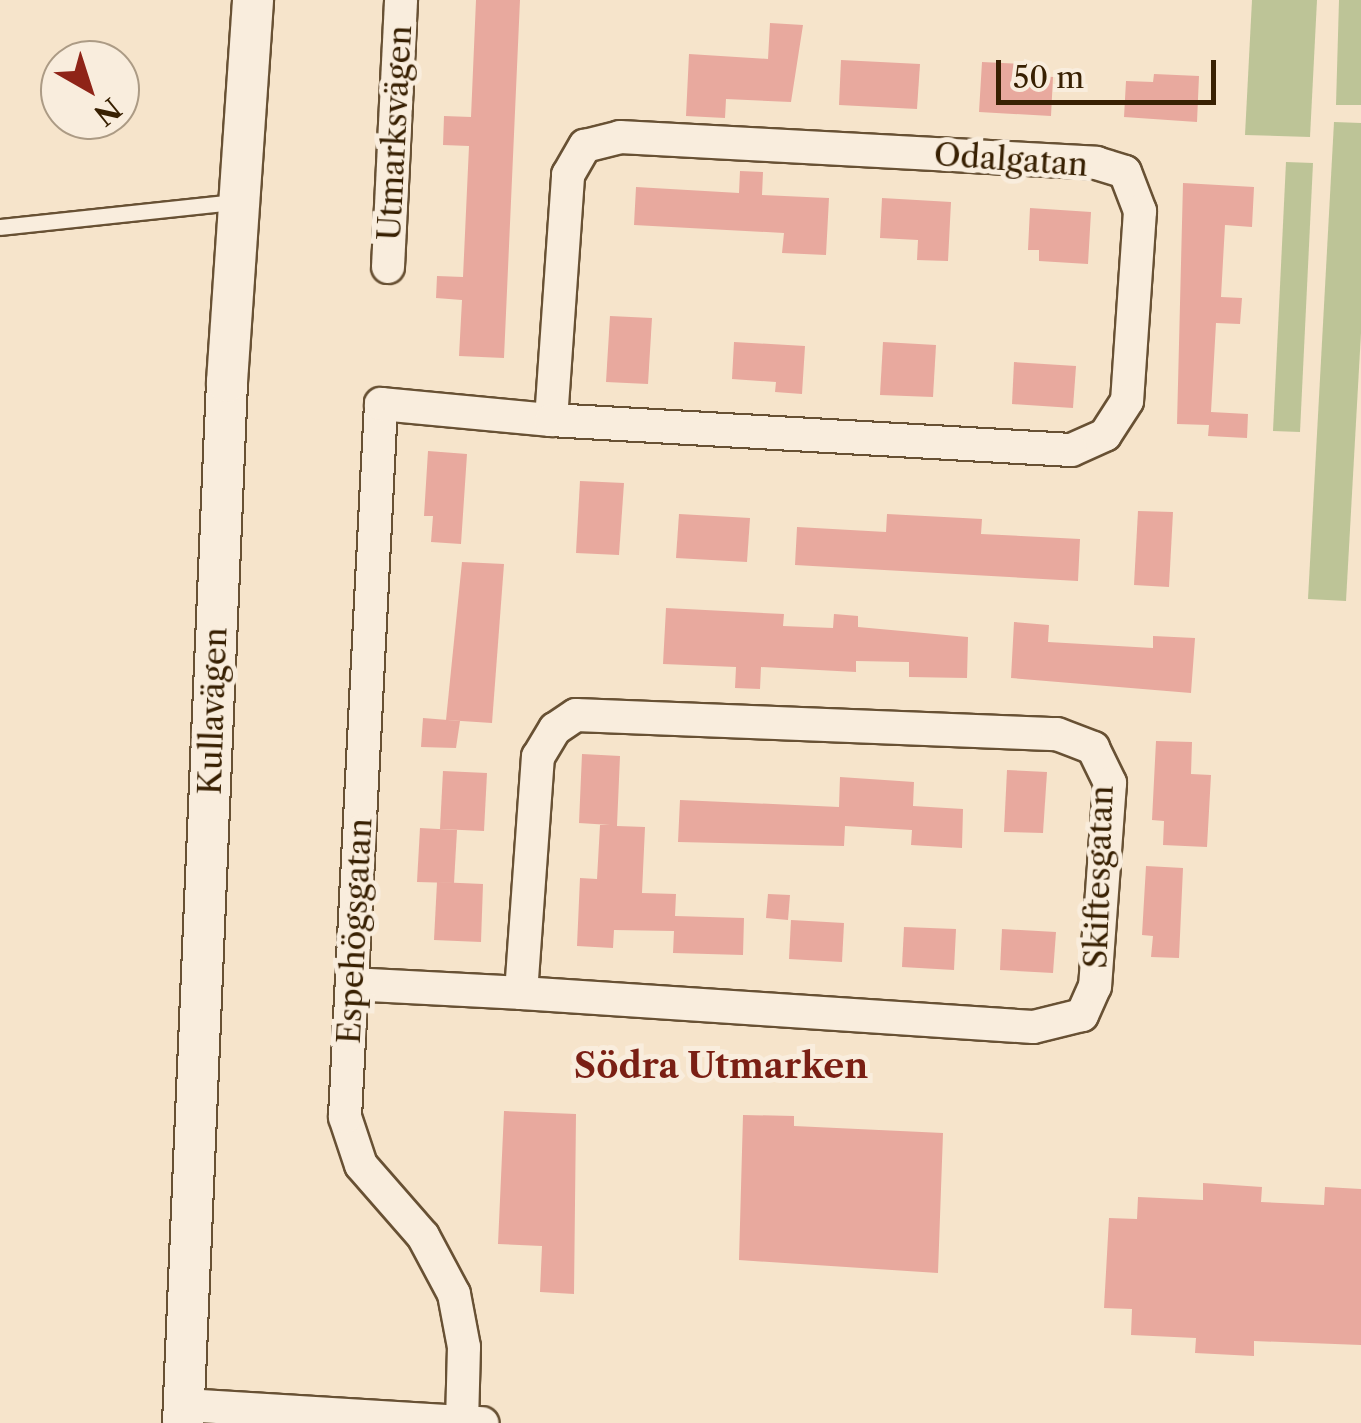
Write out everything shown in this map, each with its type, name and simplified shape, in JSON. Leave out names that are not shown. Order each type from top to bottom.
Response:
[{"type":"street","name":"Kullavägen","points":[[184,1414],[239,202],[253,0]]},
{"type":"street","name":"Utmarksvägen","points":[[388,266],[401,0]]},
{"type":"street","name":"Odalgatan","points":[[381,404],[551,420],[1072,450],[1105,435],[1127,400],[1140,211],[1125,172],[1096,164],[620,137],[585,146],[568,174],[551,420]]},
{"type":"street","name":"Espehögsgatan","points":[[381,404],[352,984],[349,1138],[368,1177],[443,1266],[464,1346],[462,1422]]},
{"type":"street","name":"Skiftesgatan","points":[[352,984],[1033,1028],[1082,1016],[1096,986],[1110,783],[1092,748],[1057,734],[576,715],[555,730],[538,757],[522,993]]},
{"type":"street","points":[[184,1414],[482,1423]]},
{"type":"lane","points":[[0,228],[206,200],[239,202]]},
{"type":"green space","points":[[1252,0],[1317,0],[1310,137],[1245,135]]},
{"type":"green space","points":[[1339,0],[1361,0],[1361,105],[1336,105]]},
{"type":"green space","points":[[1334,122],[1361,123],[1361,333],[1346,601],[1308,599]]},
{"type":"green space","points":[[1286,162],[1313,163],[1300,432],[1273,431]]},
{"type":"building","points":[[476,0],[520,0],[504,358],[459,356],[462,300],[436,298],[437,276],[463,277],[469,146],[443,145],[444,116],[471,117]]},
{"type":"building","points":[[770,23],[803,25],[791,102],[726,99],[725,118],[686,116],[689,54],[768,59]]},
{"type":"building","points":[[841,60],[920,64],[917,109],[839,105]]},
{"type":"building","points":[[982,62],[1025,64],[1024,75],[1053,77],[1051,116],[979,112]]},
{"type":"building","points":[[1154,74],[1199,76],[1197,122],[1124,117],[1126,81],[1153,82]]},
{"type":"building","points":[[740,171],[763,172],[762,195],[829,198],[826,255],[782,253],[784,233],[634,225],[636,187],[739,193]]},
{"type":"building","points":[[1183,183],[1254,187],[1252,227],[1225,225],[1221,297],[1242,298],[1240,324],[1216,323],[1211,412],[1248,414],[1247,438],[1208,436],[1209,425],[1177,424]]},
{"type":"building","points":[[882,198],[951,202],[948,261],[917,260],[918,240],[880,238]]},
{"type":"building","points":[[1030,208],[1091,212],[1088,264],[1039,261],[1039,250],[1028,250]]},
{"type":"building","points":[[610,316],[652,318],[648,384],[606,382]]},
{"type":"building","points":[[734,342],[805,346],[802,394],[775,392],[776,382],[732,379]]},
{"type":"building","points":[[883,342],[936,345],[933,397],[880,395]]},
{"type":"building","points":[[1014,362],[1076,366],[1073,408],[1012,404]]},
{"type":"building","points":[[428,451],[467,454],[461,544],[431,542],[433,516],[424,516]]},
{"type":"building","points":[[580,481],[624,483],[619,555],[576,553]]},
{"type":"building","points":[[1138,511],[1173,512],[1169,587],[1134,585]]},
{"type":"building","points":[[679,514],[750,518],[747,562],[676,558]]},
{"type":"building","points":[[887,514],[982,519],[981,534],[1080,539],[1078,581],[795,565],[797,527],[886,532]]},
{"type":"building","points":[[462,562],[504,564],[492,723],[446,720]]},
{"type":"building","points":[[666,608],[784,614],[783,626],[833,628],[834,614],[858,616],[858,627],[968,637],[967,678],[909,677],[909,662],[856,661],[856,672],[761,667],[760,689],[735,688],[736,667],[663,664]]},
{"type":"building","points":[[1014,622],[1049,625],[1048,642],[1153,648],[1153,636],[1195,638],[1191,693],[1011,678]]},
{"type":"building","points":[[423,718],[460,721],[456,748],[421,747]]},
{"type":"building","points":[[1156,741],[1192,742],[1191,774],[1211,775],[1207,847],[1163,845],[1164,821],[1152,820]]},
{"type":"building","points":[[582,754],[620,756],[617,826],[645,827],[642,893],[676,894],[675,916],[744,918],[743,955],[673,953],[674,931],[614,930],[613,948],[577,946],[580,878],[597,879],[600,825],[610,825],[579,823]]},
{"type":"building","points":[[1007,770],[1047,772],[1043,833],[1004,832]]},
{"type":"building","points":[[443,771],[487,773],[484,831],[440,829]]},
{"type":"building","points":[[840,777],[914,782],[913,806],[963,809],[962,848],[911,845],[912,830],[845,826],[844,846],[678,842],[680,800],[839,807]]},
{"type":"building","points":[[420,828],[457,830],[454,883],[417,882]]},
{"type":"building","points":[[1146,866],[1183,868],[1179,958],[1151,957],[1153,936],[1142,935]]},
{"type":"building","points":[[437,882],[483,884],[481,942],[434,940]]},
{"type":"building","points":[[768,894],[790,895],[788,920],[766,918]]},
{"type":"building","points":[[791,920],[844,923],[842,962],[789,959]]},
{"type":"building","points":[[904,927],[956,929],[954,970],[902,967]]},
{"type":"building","points":[[1002,929],[1056,932],[1053,973],[1000,970]]},
{"type":"building","points":[[504,1111],[576,1114],[574,1294],[540,1292],[542,1246],[498,1244]]},
{"type":"building","points":[[743,1115],[794,1116],[794,1126],[943,1133],[938,1273],[739,1260]]},
{"type":"building","points":[[1203,1183],[1262,1187],[1261,1202],[1324,1205],[1325,1187],[1361,1189],[1361,1345],[1254,1341],[1254,1356],[1195,1353],[1196,1338],[1131,1335],[1132,1309],[1104,1308],[1109,1218],[1137,1219],[1138,1197],[1203,1200]]},
{"type":"district","name":"Södra Utmarken","points":[[721,1066]]}]
